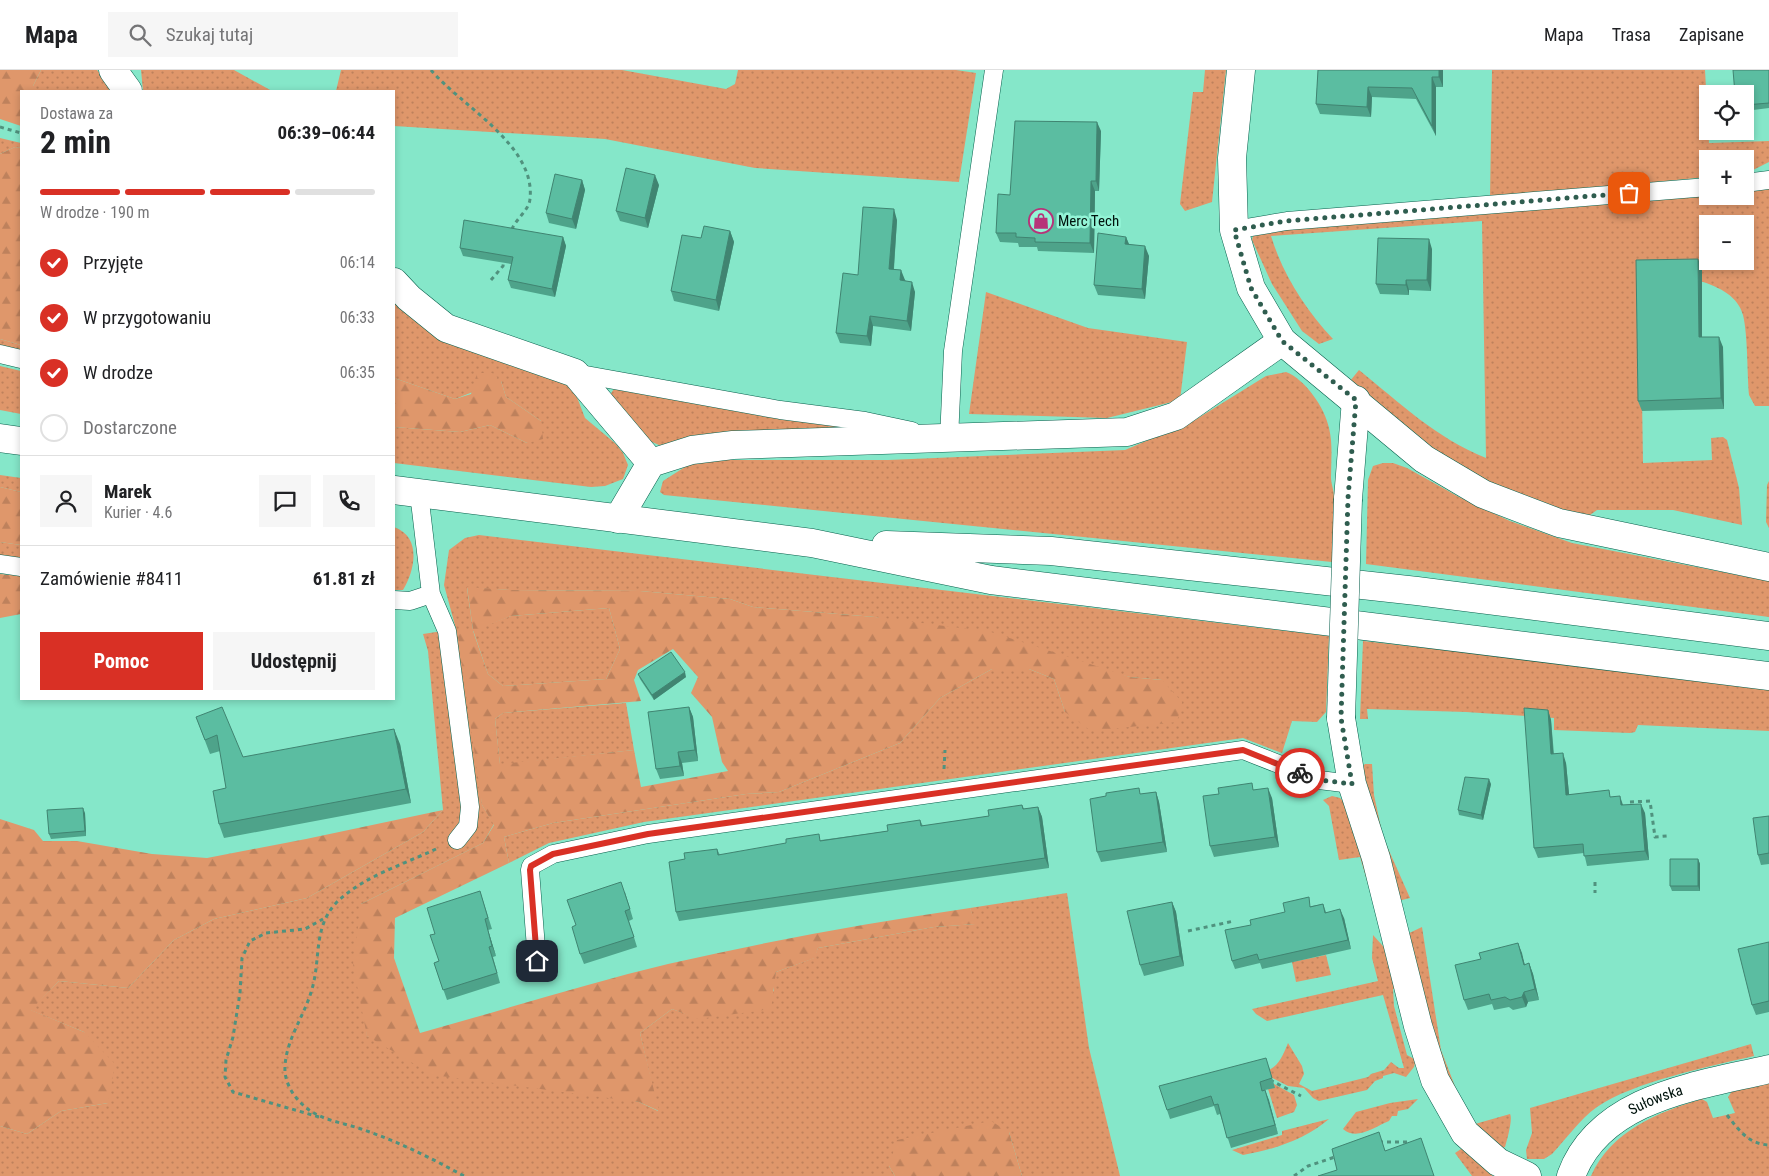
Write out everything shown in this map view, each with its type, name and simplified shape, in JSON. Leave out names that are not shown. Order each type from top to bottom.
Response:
[{"type":"street","points":[[113,70],[127,90]]},
{"type":"street","points":[[1241,70],[1232,158],[1234,230],[1251,288],[1282,341],[1356,400],[1424,459],[1483,494],[1559,523],[1769,567]]},
{"type":"street","points":[[395,283],[409,298],[446,328],[575,373],[650,463]]},
{"type":"street","points":[[618,520],[650,463],[692,450],[733,445],[1127,432],[1176,416],[1282,341]]},
{"type":"street","points":[[1356,400],[1348,498],[1341,718],[1352,784],[1376,858],[1418,1026],[1435,1080],[1465,1133],[1498,1162],[1527,1176]]},
{"type":"street","points":[[0,438],[20,441]]},
{"type":"street","points":[[407,492],[812,543],[1051,551],[1417,592],[1769,636]]},
{"type":"street","points":[[812,543],[991,580],[1769,676]]},
{"type":"street","name":"Sułowska","points":[[1570,1176],[1587,1145],[1605,1127],[1629,1111],[1660,1097],[1769,1069]]},
{"type":"lane","points":[[575,373],[780,410],[865,421],[949,439],[953,351],[994,70]]},
{"type":"lane","points":[[1754,181],[1769,180]]},
{"type":"lane","points":[[1234,230],[1286,221],[1699,187]]},
{"type":"lane","points":[[0,354],[20,359]]},
{"type":"lane","points":[[407,492],[431,594],[447,631],[470,806],[468,826],[457,840]]},
{"type":"lane","points":[[0,564],[20,567]]},
{"type":"lane","points":[[395,600],[410,601],[431,594]]},
{"type":"lane","points":[[537,961],[530,870],[531,866],[553,854],[648,834],[1243,750],[1320,780],[1352,784]]},
{"type":"path","points":[[431,70],[443,84],[485,117],[519,158],[531,186],[530,202],[513,227],[511,234]]},
{"type":"path","points":[[0,127],[20,133]]},
{"type":"path","points":[[491,280],[503,266],[505,258]]},
{"type":"path","points":[[943,767],[945,750]]},
{"type":"path","points":[[1630,802],[1650,801],[1655,837],[1667,836]]},
{"type":"path","points":[[323,1118],[302,1104],[289,1088],[285,1068],[290,1045],[312,989],[318,960],[318,938],[324,919],[336,903],[358,885],[457,840]]},
{"type":"path","points":[[1595,882],[1596,893]]},
{"type":"path","points":[[324,919],[305,929],[266,933],[250,941],[242,958],[240,994],[233,1037],[226,1060],[225,1077],[233,1092],[362,1129],[422,1153],[464,1176]]},
{"type":"path","points":[[1188,931],[1234,922]]},
{"type":"path","points":[[1266,1078],[1301,1096]]},
{"type":"path","points":[[1727,1114],[1740,1133],[1750,1141],[1769,1145]]},
{"type":"path","points":[[1370,1145],[1378,1142],[1416,1142]]},
{"type":"path","points":[[1294,1176],[1308,1166],[1343,1154]]},
{"type":"green space","points":[[0,70],[41,70],[33,90],[20,90],[20,126],[0,119]]},
{"type":"green space","points":[[41,70],[97,70],[113,90],[33,90]]},
{"type":"green space","points":[[141,70],[234,70],[270,90],[143,90]]},
{"type":"green space","points":[[341,70],[622,70],[726,89],[735,84],[738,70],[956,70],[976,73],[959,182],[755,168],[605,139],[395,126],[395,90],[336,90]]},
{"type":"green space","points":[[1205,70],[1226,70],[1212,202],[1185,211],[1180,204],[1193,92],[1203,92]]},
{"type":"green space","points":[[1492,70],[1705,70],[1706,85],[1699,85],[1699,140],[1709,140],[1709,143],[1769,141],[1769,162],[1754,170],[1754,150],[1699,150],[1699,178],[1490,198]]},
{"type":"green space","points":[[0,138],[20,143],[20,148],[15,147],[0,154]]},
{"type":"green space","points":[[15,147],[20,148],[20,345],[0,339],[0,154]]},
{"type":"green space","points":[[1769,186],[1769,406],[1755,406],[1749,395],[1745,324],[1737,303],[1727,293],[1714,286],[1683,277],[1640,270],[1643,463],[1712,460],[1711,438],[1723,437],[1727,440],[1739,488],[1742,525],[1673,510],[1597,510],[1590,515],[1557,509],[1524,498],[1492,484],[1431,447],[1350,381],[1359,370],[1435,430],[1468,450],[1486,458],[1482,221],[1271,236],[1282,264],[1296,291],[1313,316],[1333,339],[1319,344],[1302,331],[1272,284],[1252,240],[1254,231],[1699,194],[1699,205],[1754,205],[1754,187]]},
{"type":"green space","points":[[986,292],[1088,328],[1187,342],[1180,400],[1107,418],[969,414]]},
{"type":"green space","points":[[395,299],[433,335],[476,353],[531,368],[556,378],[569,386],[575,392],[585,418],[616,444],[623,453],[628,465],[623,479],[605,486],[591,487],[395,463],[395,427],[460,432],[490,425],[527,443],[541,421],[506,397],[501,381],[455,399],[395,378]]},
{"type":"green space","points":[[0,339],[20,345],[20,353],[0,348]]},
{"type":"green space","points":[[0,366],[20,371],[20,414],[0,410]]},
{"type":"green space","points":[[1286,372],[1300,381],[1313,395],[1319,403],[1329,428],[1331,480],[1335,505],[1332,562],[664,495],[660,492],[663,481],[688,465],[720,460],[888,460],[1125,450],[1195,420],[1266,376]]},
{"type":"green space","points":[[477,373],[492,373],[501,381],[506,397],[541,421],[543,439],[527,443],[490,425],[460,432],[395,427],[395,378],[455,399],[471,394]]},
{"type":"green space","points":[[614,389],[669,395],[861,427],[659,445],[636,435],[607,399]]},
{"type":"green space","points":[[1393,463],[1407,468],[1459,497],[1510,521],[1572,543],[1769,581],[1769,617],[1366,564],[1368,480],[1373,466]]},
{"type":"green space","points":[[0,475],[20,478],[20,492],[0,487]]},
{"type":"green space","points":[[1769,481],[1769,528],[1766,522],[1767,485]]},
{"type":"green space","points":[[0,487],[20,492],[20,545],[0,542]]},
{"type":"green space","points":[[395,528],[409,538],[414,555],[411,573],[403,590],[395,590]]},
{"type":"green space","points":[[479,535],[1329,636],[1326,712],[1317,722],[1292,721],[1282,753],[1243,738],[644,822],[549,843],[509,863],[504,837],[553,823],[746,794],[779,792],[900,743],[940,698],[992,669],[1029,669],[1054,679],[1065,712],[1162,680],[1130,677],[875,617],[753,607],[730,599],[640,591],[467,588],[473,630],[482,805],[494,824],[483,843],[361,904],[367,1036],[639,1102],[658,1111],[640,1033],[672,1009],[698,1018],[774,991],[773,982],[776,972],[814,958],[818,948],[934,927],[975,924],[970,908],[1067,893],[1089,1048],[1120,1176],[1022,1176],[1009,1132],[889,1166],[895,1176],[0,1176],[0,1126],[27,1134],[61,1111],[108,1103],[84,1032],[30,1010],[59,981],[128,988],[174,940],[214,919],[307,898],[423,832],[443,810],[428,651],[423,634],[456,629],[444,585],[449,550],[465,538]]},
{"type":"green space","points":[[0,542],[20,545],[20,561],[0,558]]},
{"type":"green space","points":[[0,574],[20,576],[20,614],[0,618]]},
{"type":"green space","points":[[467,587],[510,590],[640,591],[730,599],[753,607],[875,617],[991,632],[1130,677],[1162,680],[1182,702],[1177,722],[1091,731],[1065,712],[1054,679],[1029,669],[992,669],[940,698],[900,743],[779,792],[746,794],[553,823],[504,837],[509,863],[395,918],[394,958],[420,1033],[668,964],[818,933],[970,908],[976,924],[934,927],[818,948],[815,958],[776,972],[771,1009],[698,1019],[672,1009],[640,1033],[659,1111],[639,1102],[433,1075],[367,1036],[353,965],[361,904],[483,843],[494,825],[482,805],[457,629],[473,630]],"holes":[[[609,608],[620,649],[606,679],[503,686],[488,674],[473,631],[511,616]],[[673,649],[698,677],[691,693],[712,717],[722,762],[728,771],[641,787],[634,750],[500,764],[495,719],[503,713],[641,701],[634,680],[638,670]]]},
{"type":"green space","points":[[609,608],[620,649],[606,679],[503,686],[488,674],[473,630],[511,616]]},
{"type":"green space","points":[[1363,641],[1769,686],[1769,731],[1638,725],[1635,732],[1630,733],[1554,730],[1554,718],[1466,712],[1367,709],[1368,719],[1360,719]]},
{"type":"green space","points":[[626,703],[634,750],[500,765],[495,719],[503,713]]},
{"type":"green space","points":[[1365,764],[1372,764],[1374,795],[1383,837],[1410,898],[1398,901],[1371,812],[1362,767]]},
{"type":"green space","points":[[1332,796],[1340,798],[1350,808],[1375,908],[1360,857],[1339,860],[1329,806],[1323,800]]},
{"type":"green space","points":[[443,810],[423,832],[307,898],[214,919],[174,940],[128,988],[59,981],[31,1010],[84,1032],[115,1064],[108,1103],[61,1111],[27,1134],[0,1126],[0,819],[34,830],[43,841],[77,841],[152,854],[207,858]]},
{"type":"green space","points":[[1422,927],[1441,1050],[1458,1094],[1475,1124],[1510,1114],[1510,1125],[1505,1147],[1499,1149],[1474,1131],[1450,1093],[1403,936]]},
{"type":"green space","points":[[1373,935],[1391,955],[1399,988],[1393,989],[1394,1006],[1407,1055],[1416,1060],[1414,1067],[1406,1077],[1394,1073],[1383,1076],[1383,1078],[1375,1081],[1367,1090],[1319,1101],[1313,1098],[1304,1088],[1288,1086],[1261,1072],[1272,1069],[1275,1066],[1288,1043],[1302,1066],[1304,1074],[1299,1084],[1312,1091],[1368,1077],[1371,1074],[1384,1070],[1391,1062],[1399,1068],[1404,1068],[1383,995],[1267,1021],[1252,1009],[1378,981],[1372,958]]},
{"type":"green space","points":[[1326,955],[1331,975],[1296,982],[1292,962]]},
{"type":"green space","points":[[1751,1044],[1754,1056],[1673,1076],[1612,1098],[1585,1117],[1552,1154],[1544,1159],[1527,1159],[1526,1150],[1532,1133],[1530,1108]]},
{"type":"green space","points":[[1265,1079],[1294,1095],[1297,1105],[1294,1112],[1277,1118]]},
{"type":"green space","points":[[1769,1082],[1769,1176],[1591,1176],[1600,1160],[1623,1135],[1653,1117],[1702,1099],[1707,1102],[1713,1118],[1735,1113],[1728,1097],[1732,1091]]},
{"type":"green space","points":[[1418,1099],[1408,1109],[1398,1111],[1397,1116],[1392,1116],[1389,1121],[1366,1132],[1354,1134],[1343,1129],[1356,1112],[1390,1103]]},
{"type":"green space","points":[[1329,1119],[1300,1138],[1277,1147],[1243,1155],[1232,1150],[1282,1135],[1282,1131]]},
{"type":"green space","points":[[991,1121],[1009,1132],[1022,1176],[895,1176],[889,1166],[897,1140]]},
{"type":"green space","points":[[1464,1147],[1494,1173],[1492,1176],[1472,1176],[1455,1153]]},
{"type":"building","points":[[1318,70],[1439,70],[1439,77],[1432,77],[1432,126],[1412,88],[1368,87],[1367,107],[1316,104]]},
{"type":"building","points":[[1733,70],[1769,70],[1769,103],[1754,104],[1754,85],[1734,85]]},
{"type":"building","points":[[1015,121],[1097,122],[1096,181],[1091,181],[1090,243],[1035,242],[1035,238],[1016,237],[1016,233],[996,233],[998,194],[1010,195]]},
{"type":"building","points":[[626,168],[655,175],[645,218],[616,211]]},
{"type":"building","points":[[555,174],[582,180],[572,219],[546,213]]},
{"type":"building","points":[[863,207],[894,209],[889,269],[901,270],[900,280],[912,282],[907,321],[870,316],[867,336],[836,333],[843,273],[858,275]]},
{"type":"building","points":[[464,220],[563,237],[552,289],[508,280],[513,257],[460,248]]},
{"type":"building","points":[[704,226],[730,231],[716,300],[671,291],[682,235],[701,238]]},
{"type":"building","points":[[1098,233],[1126,237],[1125,244],[1145,246],[1142,289],[1094,285]]},
{"type":"building","points":[[1378,238],[1429,239],[1427,280],[1406,280],[1406,285],[1376,284]]},
{"type":"building","points":[[1698,259],[1699,337],[1719,337],[1721,398],[1638,401],[1636,260]]},
{"type":"building","points":[[671,652],[685,672],[652,695],[638,674]]},
{"type":"building","points":[[222,707],[243,757],[394,729],[406,789],[219,824],[213,791],[226,788],[217,735],[205,740],[196,717]]},
{"type":"building","points":[[689,707],[695,750],[678,752],[680,766],[656,769],[648,712]]},
{"type":"building","points":[[1524,708],[1548,710],[1551,754],[1563,753],[1566,795],[1609,790],[1610,797],[1620,796],[1621,805],[1641,804],[1645,851],[1584,856],[1583,844],[1534,848]]},
{"type":"building","points":[[1465,777],[1489,779],[1481,815],[1458,810]]},
{"type":"building","points":[[1252,783],[1253,790],[1268,788],[1275,837],[1210,846],[1203,796],[1219,794],[1218,788]]},
{"type":"building","points":[[1139,788],[1140,794],[1156,792],[1163,842],[1097,852],[1090,799],[1106,796],[1106,793]]},
{"type":"building","points":[[1022,805],[1023,809],[1038,807],[1045,858],[676,912],[669,862],[685,859],[684,853],[717,849],[718,855],[786,843],[786,839],[819,834],[820,841],[888,831],[887,825],[920,820],[921,826],[989,816],[988,810]]},
{"type":"building","points":[[83,808],[85,831],[49,834],[47,810]]},
{"type":"building","points":[[1769,816],[1769,853],[1758,855],[1753,818]]},
{"type":"building","points":[[1670,859],[1698,859],[1698,886],[1670,886]]},
{"type":"building","points":[[621,882],[630,909],[625,911],[634,937],[580,954],[572,927],[576,925],[567,900]]},
{"type":"building","points":[[480,891],[488,918],[485,919],[492,946],[489,947],[497,973],[443,990],[434,963],[439,961],[430,935],[435,934],[427,908]]},
{"type":"building","points":[[1309,897],[1310,907],[1323,904],[1325,913],[1340,909],[1348,940],[1259,960],[1257,954],[1232,961],[1225,930],[1251,925],[1250,920],[1285,912],[1283,903]]},
{"type":"building","points":[[1172,902],[1180,956],[1140,965],[1127,911]]},
{"type":"building","points":[[1769,942],[1769,1001],[1752,1005],[1738,949]]},
{"type":"building","points":[[1518,943],[1524,965],[1529,963],[1535,989],[1524,992],[1522,997],[1510,1000],[1505,997],[1491,1000],[1489,994],[1464,1000],[1455,965],[1481,959],[1479,953]]},
{"type":"building","points":[[1266,1058],[1272,1078],[1260,1082],[1262,1091],[1265,1090],[1275,1125],[1227,1138],[1218,1104],[1214,1105],[1211,1096],[1167,1110],[1159,1086]]},
{"type":"building","points":[[1379,1132],[1385,1151],[1421,1138],[1434,1176],[1318,1176],[1337,1170],[1332,1149]]},
{"type":"way so far","points":[[1300,773],[1320,780],[1352,784],[1347,744],[1341,718],[1348,498],[1356,400],[1282,341],[1251,288],[1234,230],[1286,221],[1629,193]]},
{"type":"place","name":"Merc Tech","points":[[1041,221]]},
{"type":"route","points":[[537,961],[530,870],[531,866],[553,854],[648,834],[1243,750],[1300,773]]}]
